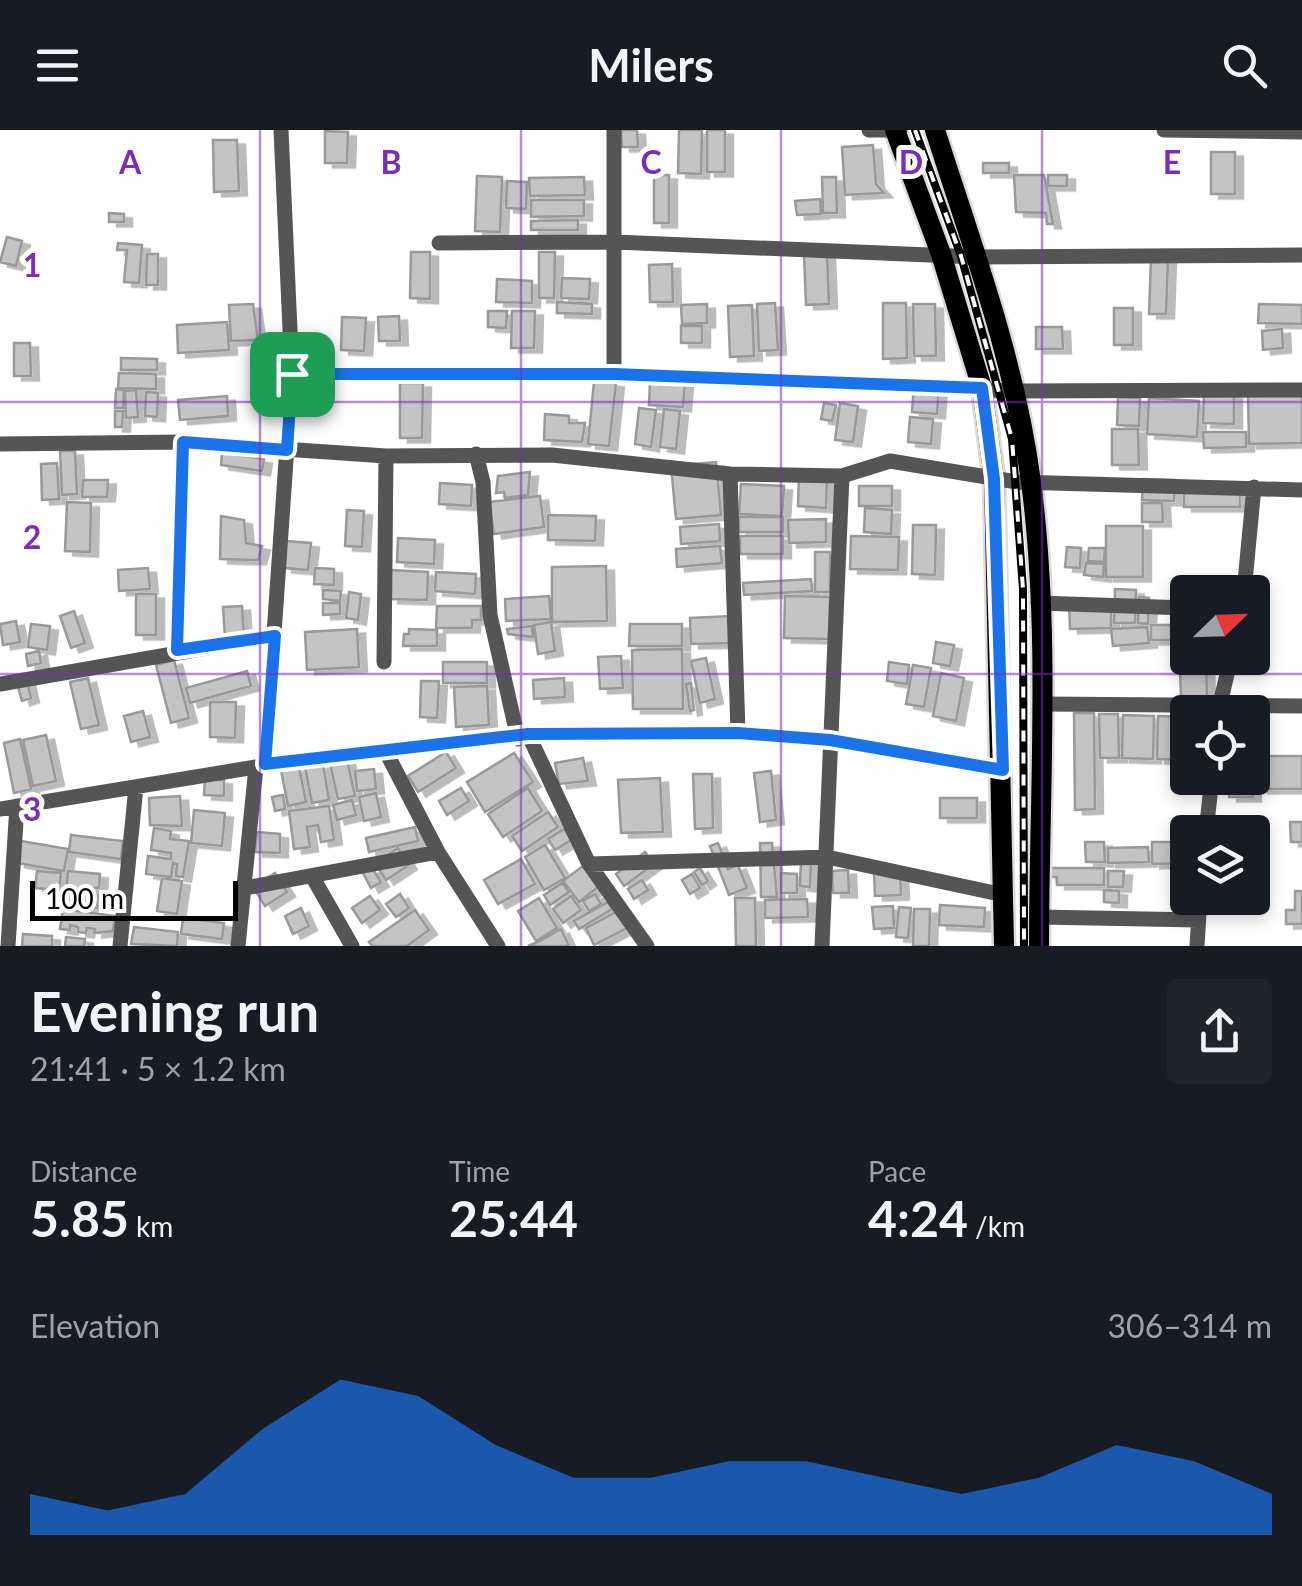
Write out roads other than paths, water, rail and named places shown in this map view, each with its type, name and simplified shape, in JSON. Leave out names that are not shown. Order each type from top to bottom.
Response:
[{"type":"main road","points":[[896,130],[941,254],[982,388],[994,479],[1004,946]]},
{"type":"main road","points":[[935,130],[995,310],[1031,482],[1043,704],[1039,946]]},
{"type":"street","points":[[238,946],[275,636],[292,374],[281,130]]},
{"type":"street","points":[[614,130],[614,374]]},
{"type":"street","points":[[869,130],[896,130]]},
{"type":"street","points":[[1164,130],[1302,132]]},
{"type":"street","points":[[439,243],[615,242],[977,257],[1302,254]]},
{"type":"street","points":[[292,374],[614,374],[1013,391],[1302,390]]},
{"type":"street","points":[[177,650],[183,442]]},
{"type":"street","points":[[0,444],[183,442],[386,456],[552,455],[730,474],[842,476],[890,461],[1031,482],[1302,490]]},
{"type":"street","points":[[476,454],[483,482],[490,616],[523,737],[589,864],[647,946]]},
{"type":"street","points":[[384,662],[386,456]]},
{"type":"street","points":[[730,474],[738,733]]},
{"type":"street","points":[[822,946],[842,476]]},
{"type":"street","points":[[1246,575],[1254,486]]},
{"type":"street","points":[[1038,603],[1170,607]]},
{"type":"street","points":[[0,684],[177,650],[275,636]]},
{"type":"street","points":[[1043,704],[1170,708]]},
{"type":"street","points":[[1270,708],[1302,706]]},
{"type":"street","points":[[8,946],[8,808],[260,766],[523,737],[738,733],[830,740],[1003,770]]},
{"type":"street","points":[[386,752],[438,852],[498,946]]},
{"type":"street","points":[[120,946],[136,787]]},
{"type":"street","points":[[245,888],[438,852]]},
{"type":"street","points":[[589,864],[828,856],[1004,895]]},
{"type":"street","points":[[312,876],[352,946]]},
{"type":"street","points":[[1198,915],[1198,946]]},
{"type":"street","points":[[1039,917],[1198,920]]},
{"type":"railway","points":[[915,130],[961,256],[1012,439],[1023,589],[1024,946]]}]
